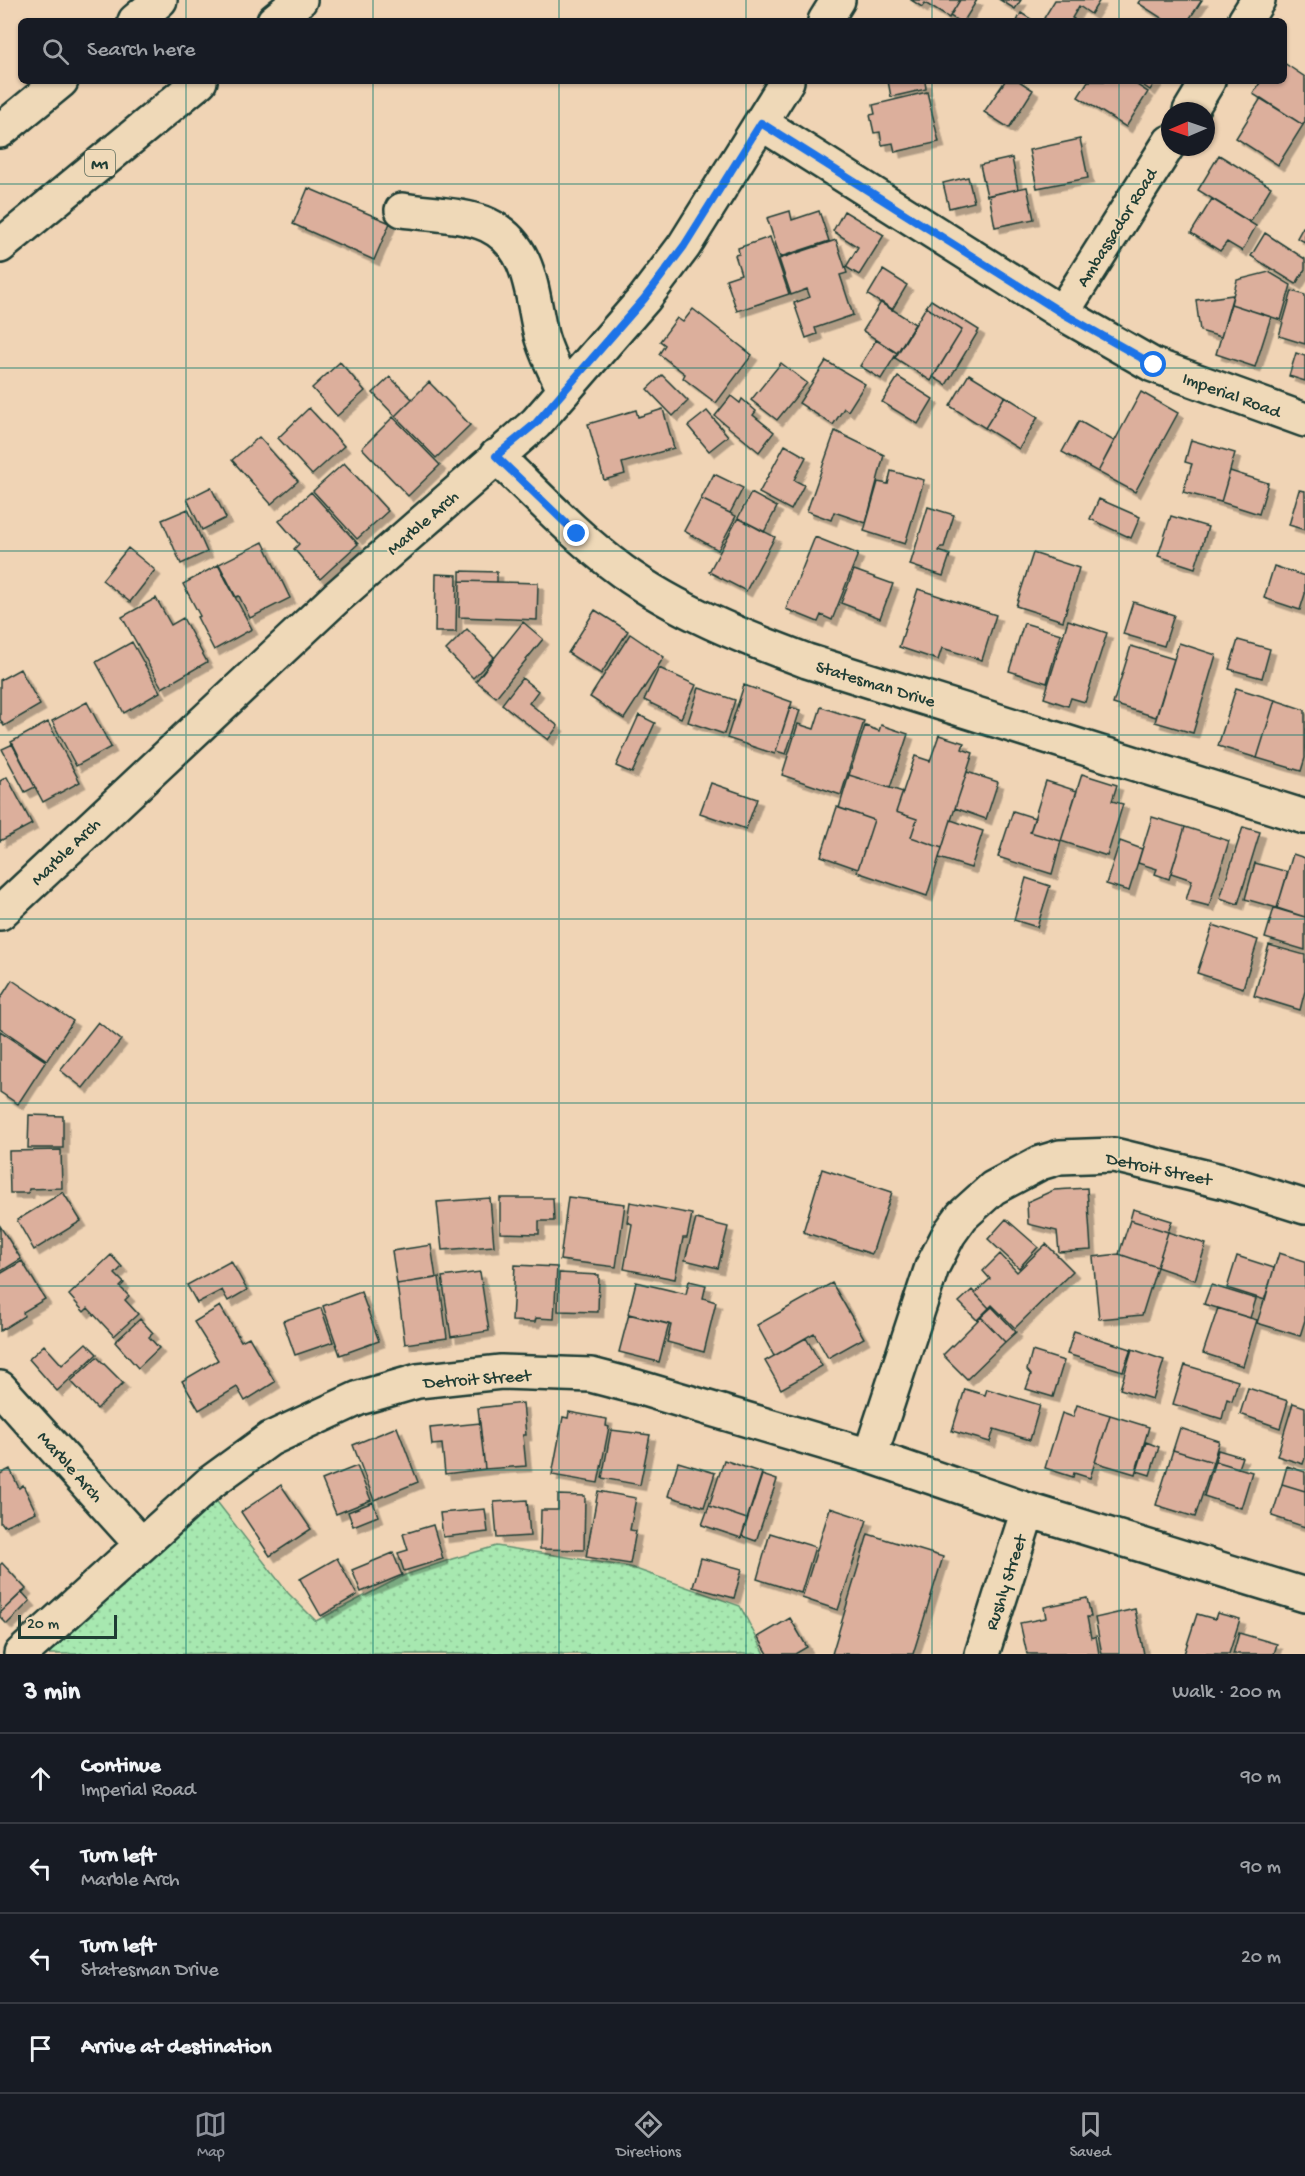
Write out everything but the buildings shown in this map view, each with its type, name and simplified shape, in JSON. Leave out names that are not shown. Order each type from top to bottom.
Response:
[{"type":"main road","points":[[139,18],[160,0]]},
{"type":"main road","points":[[278,18],[300,0]]},
{"type":"main road","points":[[827,18],[838,0]]},
{"type":"main road","points":[[1247,18],[1258,0]]},
{"type":"main road","points":[[0,131],[57,84]]},
{"type":"main road","name":"M1","points":[[0,246],[196,84]]},
{"type":"main road","name":"Marble Arch","points":[[0,913],[336,598],[536,423],[644,299],[684,246],[785,84]]},
{"type":"main road","points":[[1195,102],[1206,84]]},
{"type":"main road","name":"Imperial Road","points":[[761,123],[1062,313],[1154,365],[1305,420]]},
{"type":"main road","name":"Ambassador Road","points":[[1062,313],[1161,156]]},
{"type":"main road","points":[[402,210],[472,220],[488,225],[511,241],[528,269],[541,335],[564,390]]},
{"type":"main road","name":"Statesman Drive","points":[[496,456],[577,534],[622,571],[669,601],[748,639],[807,661],[1305,817]]},
{"type":"main road","name":"Detroit Street","points":[[870,1456],[932,1267],[949,1234],[963,1216],[993,1188],[1040,1162],[1060,1157],[1114,1155],[1225,1182],[1305,1207]]},
{"type":"main road","name":"Detroit Street","points":[[21,1654],[211,1482],[270,1439],[359,1398],[418,1381],[501,1372],[591,1375],[746,1418],[870,1456],[1028,1510],[1305,1595]]},
{"type":"main road","name":"Marble Arch","points":[[0,1388],[141,1545]]},
{"type":"main road","name":"Rushly Street","points":[[982,1654],[1028,1510]]},
{"type":"green space","points":[[204,1485],[288,1593],[316,1621],[405,1575],[496,1546],[630,1567],[740,1606],[765,1654],[23,1654]]},
{"type":"route","points":[[577,534],[496,456],[536,423],[644,299],[684,246],[761,123],[1062,313],[1154,365]]}]
